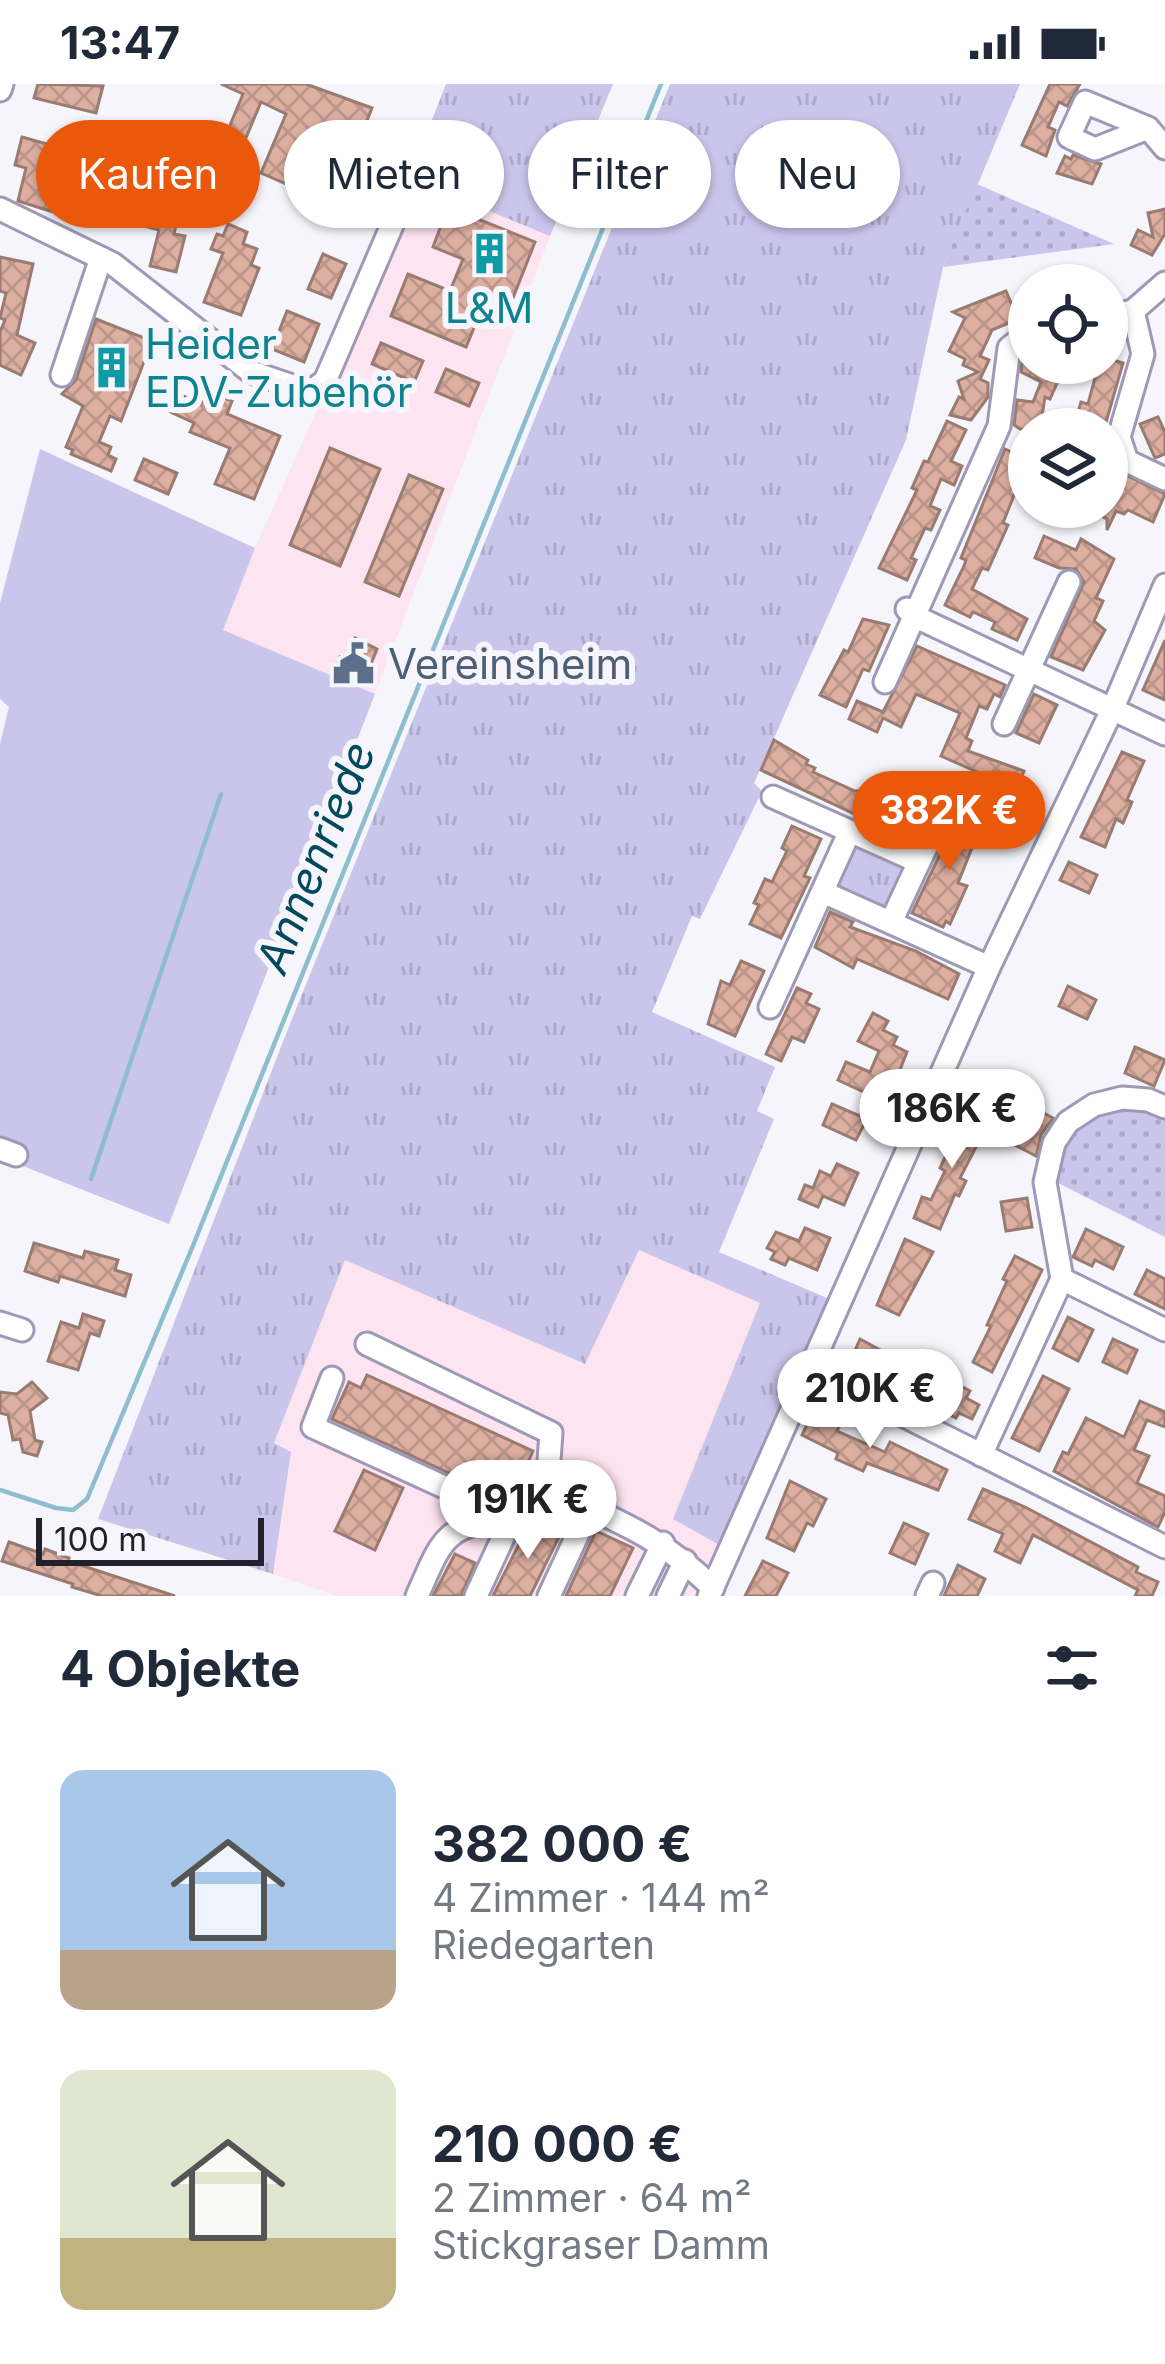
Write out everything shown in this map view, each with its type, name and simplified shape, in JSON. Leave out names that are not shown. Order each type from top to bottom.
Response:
[{"type":"street","points":[[1148,128],[1165,148]]},
{"type":"street","points":[[0,209],[100,257],[251,372],[310,392],[325,381],[391,228]]},
{"type":"street","points":[[62,375],[100,257]]},
{"type":"street","points":[[1128,312],[1165,283]]},
{"type":"street","points":[[1133,311],[1143,355],[1119,437],[1127,460],[1165,479]]},
{"type":"street","points":[[885,682],[910,612],[999,426],[1008,355]]},
{"type":"street","points":[[1004,724],[1069,582]]},
{"type":"street","points":[[547,1487],[663,1543],[711,1592],[1165,585]]},
{"type":"street","points":[[910,612],[1165,734]]},
{"type":"street","points":[[773,797],[920,862]]},
{"type":"street","points":[[892,922],[934,831]]},
{"type":"street","points":[[770,1007],[849,833]]},
{"type":"street","points":[[823,892],[989,967]]},
{"type":"street","points":[[981,1455],[1062,1280],[1045,1182],[1054,1143],[1068,1122],[1094,1105],[1122,1098],[1165,1107]]},
{"type":"street","points":[[1062,1280],[1165,1330]]},
{"type":"street","points":[[0,1323],[22,1330]]},
{"type":"street","points":[[367,1344],[550,1433],[547,1487],[512,1518],[476,1596]]},
{"type":"street","points":[[811,1369],[1165,1547]]},
{"type":"street","points":[[332,1378],[313,1427],[512,1518]]},
{"type":"street","points":[[548,1596],[590,1508]]},
{"type":"street","points":[[417,1596],[441,1542],[456,1530],[512,1518]]},
{"type":"street","points":[[637,1596],[663,1543]]},
{"type":"street","points":[[668,1596],[685,1561]]},
{"type":"shaded area","points":[[504,217],[550,236],[375,694],[222,630],[399,228],[504,228]]},
{"type":"shaded area","points":[[638,1250],[761,1303],[673,1518],[723,1547],[701,1596],[337,1596],[273,1574],[291,1453],[274,1443],[345,1259],[584,1364]]},
{"type":"green space","points":[[446,84],[613,84],[598,120],[528,120],[528,227],[504,217],[504,120],[432,120]]},
{"type":"green space","points":[[670,84],[1020,84],[943,267],[906,440],[754,783],[762,791],[700,919],[692,916],[652,1012],[775,1067],[757,1111],[774,1119],[719,1252],[834,1301],[723,1547],[673,1519],[760,1303],[639,1250],[585,1364],[345,1260],[274,1443],[291,1452],[273,1574],[98,1519],[286,1034],[612,228],[711,228],[711,120],[655,120]]},
{"type":"green space","points":[[977,184],[1114,244],[943,267]]},
{"type":"green space","points":[[530,228],[553,228],[550,236]]},
{"type":"green space","points":[[40,449],[255,548],[223,630],[375,694],[169,1224],[0,1157],[0,744],[9,707],[0,699],[0,603]]},
{"type":"green space","points":[[859,847],[903,862],[906,871],[891,906],[879,911],[872,907],[873,902],[839,893],[836,883],[851,850]]},
{"type":"green space","points":[[1108,1108],[1149,1108],[1165,1116],[1165,1237],[1054,1181],[1070,1136]]},
{"type":"building","points":[[38,84],[103,86],[96,113],[34,98]]},
{"type":"building","points":[[221,84],[306,84],[372,108],[367,120],[284,120],[284,183],[261,173],[286,114],[261,102],[253,120],[232,120],[243,94]]},
{"type":"building","points":[[1050,84],[1080,84],[1067,106],[1059,102],[1048,127],[1055,130],[1046,156],[1022,145]]},
{"type":"building","points":[[22,137],[36,141],[36,207],[18,201],[26,168],[15,165]]},
{"type":"building","points":[[1073,155],[1101,164],[1092,184],[1057,173],[1065,156],[1071,159]]},
{"type":"building","points":[[1165,209],[1165,234],[1152,255],[1131,245],[1138,230],[1153,237],[1148,213]]},
{"type":"building","points":[[152,228],[175,228],[174,234],[185,236],[176,272],[150,266],[159,230]]},
{"type":"building","points":[[226,228],[238,228],[247,232],[243,244],[257,249],[251,265],[259,268],[241,315],[204,302],[223,253],[211,249],[217,234],[223,236]]},
{"type":"building","points":[[440,228],[500,228],[535,242],[509,308],[486,299],[466,347],[391,316],[408,274],[450,291],[463,259],[433,247]]},
{"type":"building","points":[[323,254],[346,264],[331,298],[308,289]]},
{"type":"building","points":[[0,257],[33,264],[17,335],[35,343],[21,375],[0,365],[0,332],[5,320],[0,318],[6,293],[0,291]]},
{"type":"building","points":[[1006,291],[1008,296],[1008,323],[992,330],[980,356],[989,360],[980,379],[988,383],[988,397],[971,420],[950,415],[959,397],[964,399],[958,381],[978,372],[949,351],[965,318],[953,312]]},
{"type":"building","points":[[287,311],[319,324],[304,362],[272,349]]},
{"type":"building","name":"Heider EDV-Zubehör","points":[[96,319],[152,341],[121,421],[110,416],[99,442],[111,447],[108,455],[116,459],[111,471],[71,454],[73,450],[66,447],[83,406],[62,394],[76,380]]},
{"type":"building","points":[[381,343],[423,361],[414,382],[372,364]]},
{"type":"building","points":[[446,369],[479,383],[469,406],[436,392]]},
{"type":"building","points":[[1040,384],[1057,384],[1050,399],[1045,397],[1043,408],[1016,408],[1017,400],[1033,402]]},
{"type":"building","points":[[1093,384],[1117,384],[1110,408],[1079,408],[1081,402],[1088,404]]},
{"type":"building","points":[[160,385],[201,404],[207,391],[232,401],[227,414],[280,436],[254,499],[215,484],[230,448],[190,432],[194,423],[151,403]]},
{"type":"building","points":[[1158,417],[1165,432],[1165,454],[1155,458],[1140,424]]},
{"type":"building","points":[[947,421],[966,430],[951,461],[962,466],[954,485],[941,479],[930,506],[940,510],[931,530],[925,528],[907,580],[879,568],[917,490],[912,488],[924,461],[928,462]]},
{"type":"building","points":[[330,448],[380,469],[340,566],[290,545]]},
{"type":"building","points":[[1005,449],[1008,510],[1003,523],[1008,525],[988,570],[982,568],[972,589],[1027,619],[1017,640],[992,629],[995,622],[945,605],[964,566],[966,560],[961,558]]},
{"type":"building","points":[[144,459],[177,473],[168,494],[135,480]]},
{"type":"building","points":[[409,475],[443,489],[399,596],[365,582]]},
{"type":"building","points":[[1128,476],[1165,494],[1153,522],[1128,510]]},
{"type":"building","points":[[1044,536],[1076,550],[1081,539],[1114,559],[1096,598],[1103,601],[1094,621],[1105,630],[1083,670],[1051,657],[1084,582],[1076,569],[1035,558]]},
{"type":"building","points":[[863,619],[889,625],[869,671],[863,669],[846,707],[820,695]]},
{"type":"building","name":"Vereinsheim","points":[[355,638],[377,649],[369,669],[362,666],[354,685],[332,676],[340,657],[346,660]]},
{"type":"building","points":[[1165,640],[1165,700],[1143,690]]},
{"type":"building","points":[[917,646],[1005,685],[987,709],[979,706],[966,738],[972,741],[968,751],[1024,771],[1015,791],[941,756],[960,713],[916,694],[901,727],[883,718],[877,732],[849,719],[857,701],[883,712]]},
{"type":"building","points":[[1034,694],[1057,705],[1039,743],[1016,733]]},
{"type":"building","points":[[774,740],[808,760],[813,772],[855,791],[870,790],[923,819],[912,841],[761,770]]},
{"type":"building","points":[[1122,752],[1144,761],[1123,823],[1116,819],[1105,847],[1081,837]]},
{"type":"building","points":[[961,810],[983,820],[958,883],[967,886],[950,924],[946,921],[943,927],[912,913]]},
{"type":"building","points":[[792,826],[821,839],[804,876],[810,878],[781,938],[750,924],[765,879],[772,882],[787,851],[782,848]]},
{"type":"building","points":[[1069,862],[1097,875],[1089,893],[1060,880]]},
{"type":"building","points":[[830,912],[853,922],[850,927],[916,951],[959,974],[948,999],[857,959],[853,968],[815,947]]},
{"type":"building","points":[[741,961],[764,971],[735,1036],[708,1024],[721,981],[730,985]]},
{"type":"building","points":[[1068,986],[1096,1000],[1087,1019],[1059,1006]]},
{"type":"building","points":[[797,988],[811,994],[806,1003],[819,1009],[804,1042],[792,1037],[781,1061],[766,1054]]},
{"type":"building","points":[[873,1013],[888,1021],[883,1030],[897,1037],[893,1045],[907,1052],[887,1103],[881,1105],[838,1080],[846,1062],[870,1072],[879,1051],[858,1041]]},
{"type":"building","points":[[1135,1047],[1165,1060],[1154,1086],[1125,1073]]},
{"type":"building","points":[[832,1104],[867,1119],[856,1140],[823,1125]]},
{"type":"building","points":[[1032,1107],[1053,1118],[1041,1135],[1036,1156],[1011,1143]]},
{"type":"building","points":[[963,1111],[988,1124],[960,1178],[966,1181],[940,1229],[914,1218],[922,1197],[931,1200],[945,1171],[940,1168]]},
{"type":"building","points":[[837,1164],[858,1173],[844,1205],[823,1196],[818,1207],[799,1199],[805,1185],[813,1188],[820,1171],[831,1176]]},
{"type":"building","points":[[1027,1198],[1032,1227],[1006,1231],[1001,1202]]},
{"type":"building","points":[[805,1228],[830,1238],[817,1270],[789,1258],[785,1265],[771,1259],[775,1252],[767,1248],[776,1232],[799,1241]]},
{"type":"building","points":[[1086,1229],[1123,1247],[1113,1269],[1073,1257]]},
{"type":"building","points":[[905,1239],[933,1252],[899,1315],[877,1305]]},
{"type":"building","points":[[34,1243],[83,1258],[85,1251],[118,1260],[115,1270],[131,1275],[125,1296],[60,1276],[58,1282],[25,1271]]},
{"type":"building","points":[[1015,1256],[1042,1270],[992,1372],[973,1362]]},
{"type":"building","points":[[1147,1270],[1165,1279],[1165,1309],[1135,1294]]},
{"type":"building","points":[[83,1314],[104,1321],[99,1336],[90,1333],[78,1370],[48,1361],[61,1322],[79,1328]]},
{"type":"building","points":[[1068,1317],[1093,1330],[1078,1361],[1053,1348]]},
{"type":"building","points":[[860,1339],[941,1383],[944,1378],[970,1391],[966,1398],[979,1405],[972,1419],[959,1413],[956,1418],[850,1362]]},
{"type":"building","points":[[1113,1339],[1137,1350],[1127,1373],[1103,1362]]},
{"type":"building","points":[[367,1375],[533,1451],[513,1496],[509,1500],[499,1496],[332,1419],[349,1382],[361,1388]]},
{"type":"building","points":[[1043,1376],[1069,1389],[1039,1451],[1012,1438]]},
{"type":"building","points":[[32,1382],[47,1398],[30,1411],[35,1440],[42,1442],[37,1456],[23,1452],[20,1439],[13,1440],[8,1415],[0,1413],[0,1392],[17,1394]]},
{"type":"building","points":[[1140,1401],[1165,1412],[1165,1427],[1147,1420],[1134,1450],[1149,1456],[1137,1483],[1165,1496],[1158,1527],[1054,1471],[1086,1418],[1124,1437]]},
{"type":"building","points":[[817,1403],[844,1416],[837,1431],[885,1452],[890,1442],[947,1470],[938,1490],[867,1463],[863,1471],[802,1435]]},
{"type":"building","points":[[364,1470],[403,1488],[375,1550],[335,1531]]},
{"type":"building","points":[[790,1481],[826,1499],[813,1526],[807,1523],[794,1551],[767,1538]]},
{"type":"building","points":[[983,1489],[1138,1567],[1136,1572],[1158,1582],[1152,1596],[1135,1596],[1138,1590],[1033,1535],[1020,1563],[995,1551],[1003,1534],[969,1519]]},
{"type":"building","points":[[531,1520],[560,1535],[530,1596],[493,1596]]},
{"type":"building","points":[[904,1523],[928,1534],[915,1564],[890,1553]]},
{"type":"building","points":[[596,1531],[633,1548],[610,1596],[566,1596]]},
{"type":"building","points":[[9,1542],[43,1554],[45,1549],[175,1596],[102,1596],[72,1587],[2,1561]]},
{"type":"building","points":[[455,1554],[475,1563],[461,1596],[433,1596]]},
{"type":"building","points":[[763,1561],[788,1573],[776,1596],[745,1596]]},
{"type":"building","points":[[958,1565],[985,1579],[977,1596],[944,1596]]},
{"type":"waterway","name":"Annenriede","points":[[0,1490],[73,1510],[87,1499],[661,84]]},
{"type":"waterway","points":[[91,1179],[221,794]]},
{"type":"place","name":"L&M","points":[[489,253]]},
{"type":"place","name":"Heider EDV-Zubehör","points":[[111,367]]},
{"type":"place","name":"Vereinsheim","points":[[354,663]]}]
